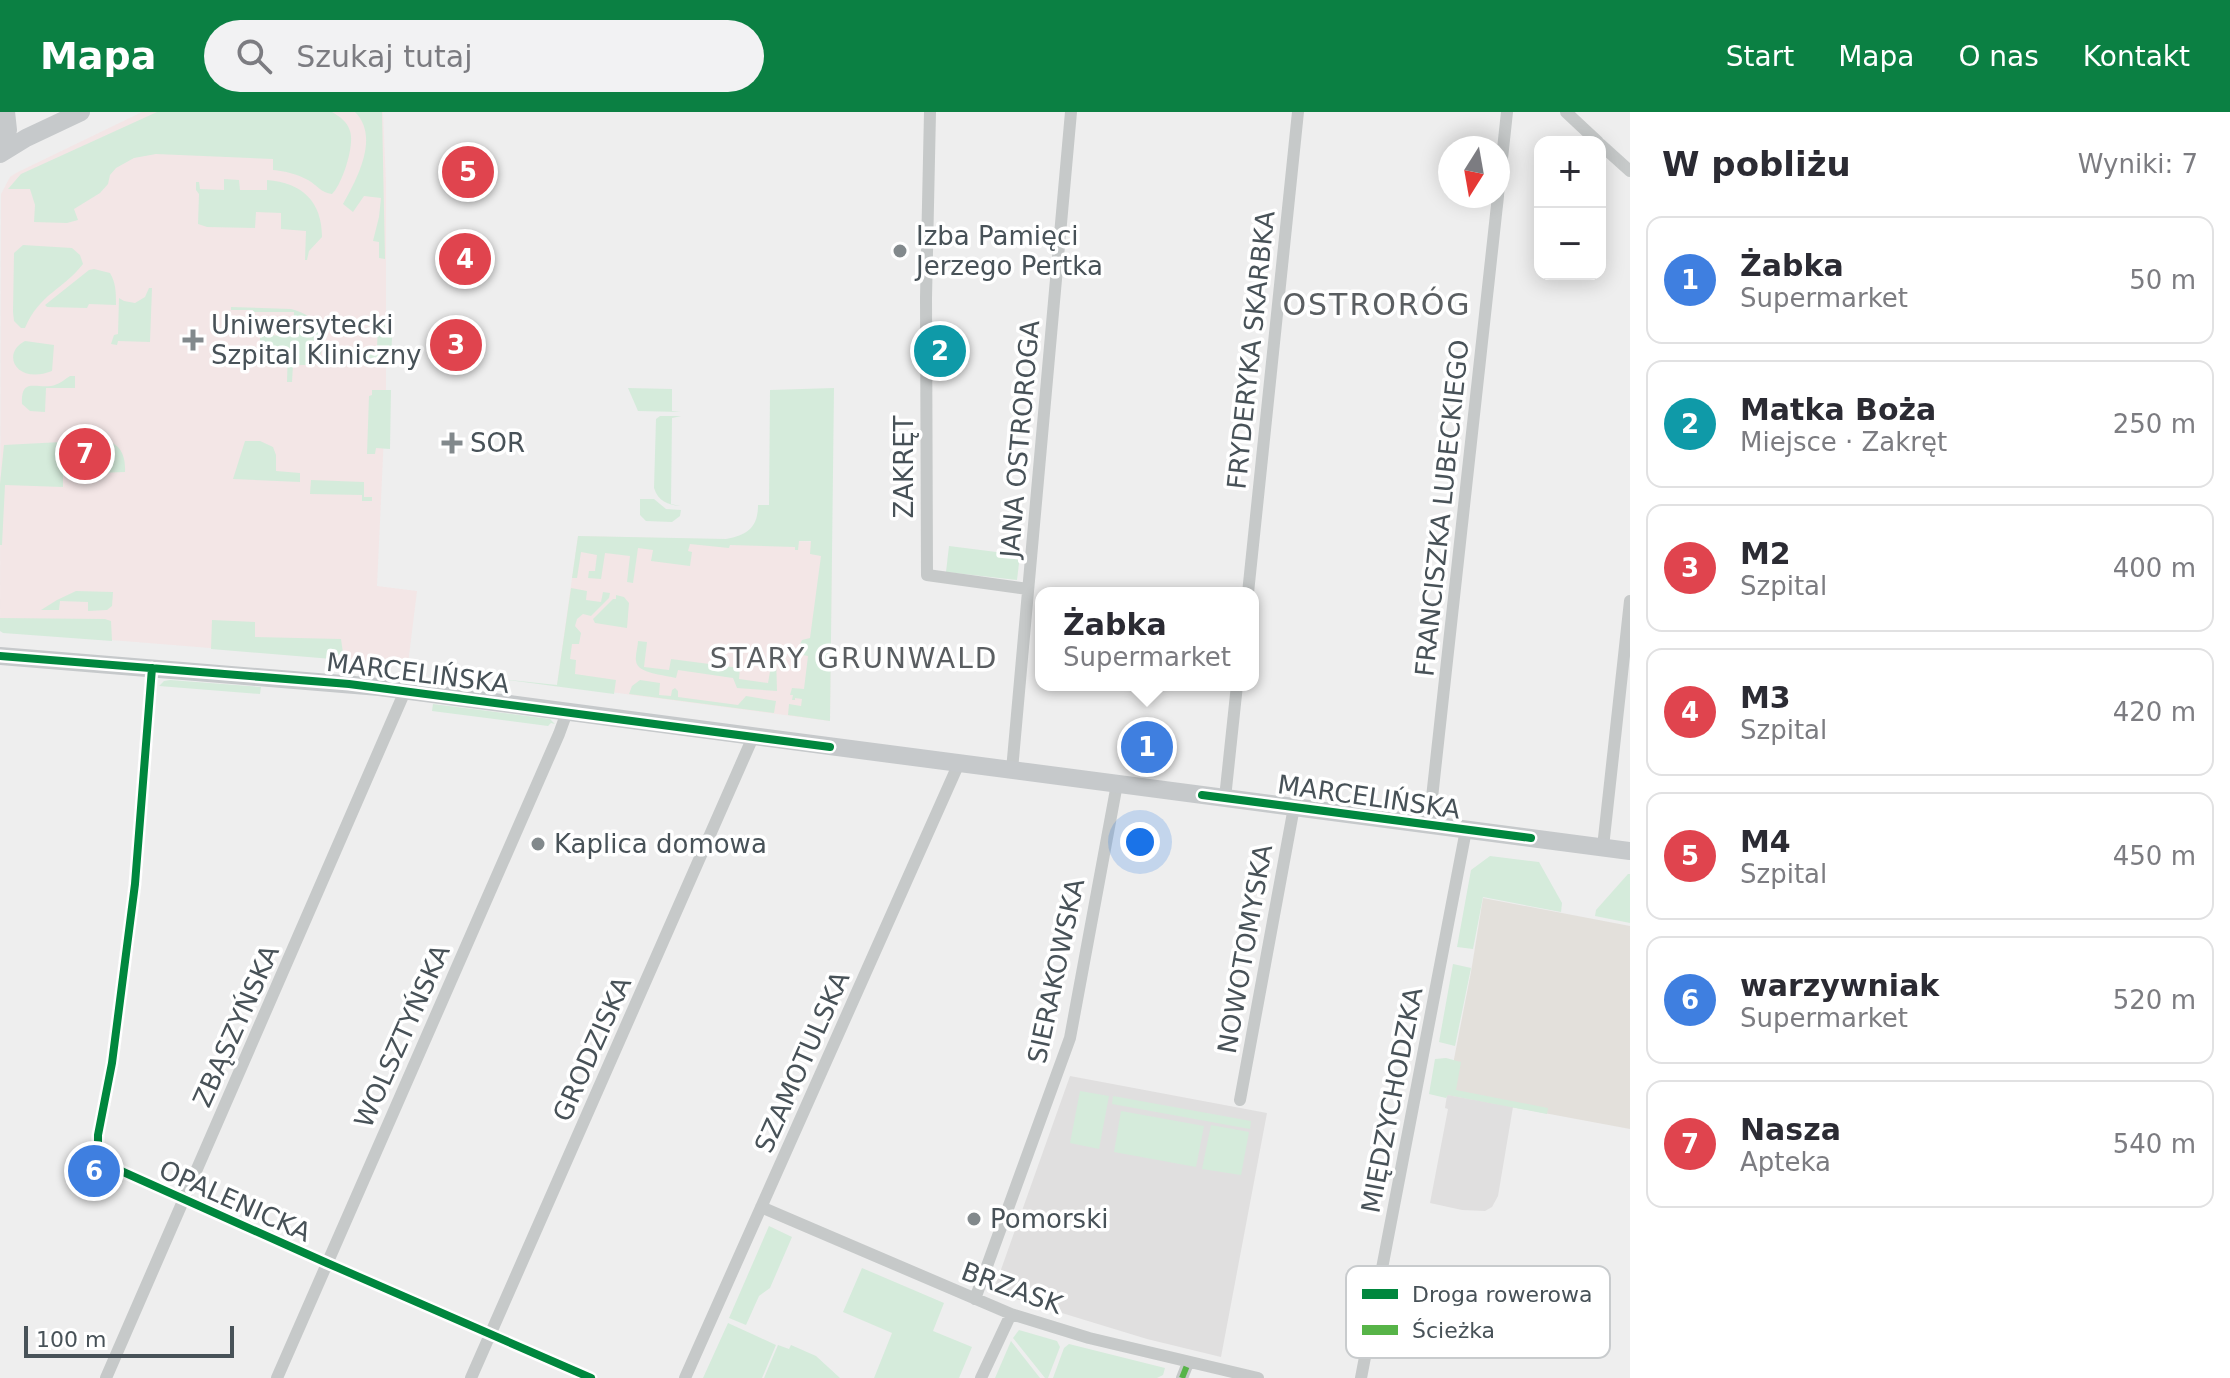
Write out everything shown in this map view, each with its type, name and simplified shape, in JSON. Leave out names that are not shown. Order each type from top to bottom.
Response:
[{"type":"street","points":[[0,152],[81,112]]},
{"type":"street","name":"ZAKRĘT","points":[[930,112],[926,298],[927,575],[1028,589]]},
{"type":"street","name":"JANA OSTROROGA","points":[[1012,770],[1071,112]]},
{"type":"street","name":"FRYDERYKA SKARBKA","points":[[1249,587],[1298,112]]},
{"type":"street","name":"FRANCISZKA LUBECKIEGO","points":[[1504,136],[1507,112]]},
{"type":"street","points":[[1566,112],[1592,136]]},
{"type":"street","points":[[0,152],[9,118]]},
{"type":"street","points":[[1606,149],[1630,171]]},
{"type":"street","name":"FRANCISZKA LUBECKIEGO","points":[[1429,825],[1497,208]]},
{"type":"street","points":[[1603,847],[1630,601]]},
{"type":"street","name":"MARCELIŃSKA","points":[[0,656],[349,684],[1630,851]]},
{"type":"street","name":"OPALENICKA","points":[[152,668],[135,884],[112,1063],[98,1135],[101,1162],[591,1378]]},
{"type":"street","name":"ZBĄSZYŃSKA","points":[[106,1378],[405,691]]},
{"type":"street","points":[[1225,798],[1236,691]]},
{"type":"street","name":"WOLSZTYŃSKA","points":[[277,1378],[567,712]]},
{"type":"street","name":"GRODZISKA","points":[[471,1378],[753,737]]},
{"type":"street","name":"SZAMOTULSKA","points":[[685,1378],[959,763]]},
{"type":"street","name":"SIERAKOWSKA","points":[[975,1299],[1070,1038],[1117,784]]},
{"type":"street","name":"NOWOTOMYSKA","points":[[1240,1100],[1294,807]]},
{"type":"street","name":"MIĘDZYCHODZKA","points":[[1382,1266],[1466,830]]},
{"type":"street","name":"BRZASK","points":[[761,1207],[1011,1314],[1089,1338],[1258,1378]]},
{"type":"street","points":[[981,1378],[1011,1314]]},
{"type":"street","name":"MIĘDZYCHODZKA","points":[[1361,1378],[1365,1358]]},
{"type":"street","points":[[1182,1378],[1188,1363]]},
{"type":"shaded area","name":"Uniwersytecki Szpital Kliniczny","points":[[142,112],[383,112],[386,392],[377,586],[417,591],[408,664],[0,631],[1,194],[10,177],[16,173]]},
{"type":"shaded area","points":[[578,536],[832,542],[830,721],[557,685]]},
{"type":"shaded area","points":[[1483,898],[1630,926],[1630,1129],[1447,1095]]},
{"type":"shaded area","points":[[1070,1076],[1267,1113],[1221,1357],[1147,1339],[993,1292]]},
{"type":"shaded area","points":[[1447,1095],[1513,1107],[1498,1196],[1492,1207],[1485,1211],[1430,1203],[1448,1109],[1445,1108]]},
{"type":"green space","points":[[157,112],[332,112],[349,128],[351,137],[347,164],[332,194],[300,176],[273,170],[273,159],[156,154],[134,158],[116,168],[100,193],[74,209],[78,220],[67,223],[34,222],[35,205],[30,189],[8,189],[21,174]]},
{"type":"green space","points":[[355,112],[382,112],[385,259],[379,258],[379,242],[373,241],[381,198],[364,196],[353,212],[343,204],[360,170],[366,146],[366,133]]},
{"type":"green space","points":[[224,179],[239,180],[240,190],[267,190],[267,180],[279,182],[308,196],[318,213],[322,237],[309,251],[307,260],[306,231],[281,229],[281,213],[256,212],[255,228],[198,224],[199,194],[196,182],[199,182],[200,189],[224,190]]},
{"type":"green space","points":[[23,245],[72,248],[80,255],[83,264],[45,299],[25,328],[21,328],[14,321],[13,312],[14,253]]},
{"type":"green space","points":[[89,270],[110,273],[115,284],[116,305],[89,304],[87,308],[45,305]]},
{"type":"green space","points":[[152,288],[150,342],[118,341],[117,345],[111,344],[114,335],[118,334],[119,298],[135,303],[145,297]]},
{"type":"green space","points":[[231,307],[291,309],[309,317],[323,337],[315,365],[293,365],[292,382],[287,382],[288,348],[260,347],[260,335],[293,336],[294,312],[253,312],[231,310]]},
{"type":"green space","points":[[378,323],[393,323],[391,355],[385,359],[364,359],[364,348],[377,348]]},
{"type":"green space","points":[[25,341],[54,345],[52,371],[30,374],[16,366],[14,353]]},
{"type":"green space","points":[[75,376],[75,388],[46,388],[45,412],[30,411],[22,404],[26,387],[54,385]]},
{"type":"green space","points":[[628,388],[672,389],[672,411],[681,412],[638,411]]},
{"type":"green space","points":[[834,388],[830,721],[788,715],[789,704],[801,706],[802,699],[792,700],[792,688],[804,689],[808,656],[796,654],[802,640],[810,638],[821,556],[810,554],[811,541],[799,541],[798,550],[795,547],[730,545],[729,548],[690,544],[690,566],[651,561],[653,550],[638,548],[633,583],[627,582],[630,556],[605,553],[601,579],[588,578],[589,571],[595,571],[597,555],[581,552],[577,578],[572,578],[578,536],[726,539],[745,533],[756,519],[758,505],[769,505],[770,390]]},
{"type":"green space","points":[[372,390],[391,390],[390,449],[376,448],[375,454],[367,454],[369,396]]},
{"type":"green space","points":[[660,416],[681,416],[672,418],[671,504],[680,506],[671,505],[664,502],[654,488],[656,419]]},
{"type":"green space","points":[[100,440],[117,446],[124,460],[125,472],[96,473],[98,446],[63,447],[63,487],[5,485],[0,545],[0,484],[4,445]]},
{"type":"green space","points":[[245,441],[260,441],[273,447],[276,471],[300,473],[300,482],[233,479]]},
{"type":"green space","points":[[311,480],[364,482],[364,497],[372,497],[372,501],[362,501],[362,495],[310,494]]},
{"type":"green space","points":[[640,499],[654,499],[666,509],[681,510],[680,516],[672,522],[646,521],[640,515]]},
{"type":"green space","points":[[949,546],[1020,555],[1017,580],[946,572]]},
{"type":"green space","points":[[571,588],[587,591],[586,600],[601,602],[603,592],[610,593],[609,598],[591,616],[583,614],[577,619],[575,626],[581,633],[579,644],[572,644],[570,659],[576,660],[575,674],[616,680],[614,694],[492,678],[557,685]]},
{"type":"green space","points":[[76,591],[113,592],[112,606],[107,610],[88,611],[88,602],[60,601],[59,610],[41,610],[57,600]]},
{"type":"green space","points":[[616,595],[624,597],[629,603],[627,628],[595,623],[593,619],[616,599]]},
{"type":"green space","points":[[0,618],[105,619],[111,621],[112,641],[3,633],[0,631]]},
{"type":"green space","points":[[212,620],[255,622],[255,637],[341,639],[344,660],[211,649]]},
{"type":"green space","points":[[638,641],[647,642],[644,667],[669,670],[671,659],[740,668],[739,679],[768,683],[773,655],[776,656],[777,691],[737,688],[733,678],[678,670],[676,678],[646,671],[636,661]]},
{"type":"green space","points":[[170,680],[261,687],[260,694],[159,686]]},
{"type":"green space","points":[[640,680],[660,683],[659,695],[671,696],[675,688],[678,697],[738,705],[746,696],[776,701],[774,713],[629,694],[632,686]]},
{"type":"green space","points":[[433,704],[550,719],[555,724],[548,726],[432,711]]},
{"type":"green space","points":[[1490,856],[1539,862],[1562,903],[1561,912],[1483,897],[1473,949],[1457,947],[1471,870]]},
{"type":"green space","points":[[1628,874],[1630,923],[1595,916],[1596,910]]},
{"type":"green space","points":[[1453,964],[1471,968],[1455,1046],[1439,1042]]},
{"type":"green space","points":[[1435,1059],[1461,1062],[1456,1090],[1548,1108],[1547,1114],[1429,1094]]},
{"type":"green space","points":[[1080,1091],[1109,1096],[1099,1149],[1070,1143]]},
{"type":"green space","points":[[1113,1096],[1251,1121],[1250,1129],[1112,1104]]},
{"type":"green space","points":[[1121,1111],[1204,1126],[1196,1167],[1114,1152]]},
{"type":"green space","points":[[1211,1125],[1249,1132],[1241,1175],[1202,1169]]},
{"type":"green space","points":[[769,1226],[792,1237],[770,1288],[759,1296],[746,1325],[729,1318]]},
{"type":"green space","points":[[862,1268],[944,1303],[933,1331],[972,1347],[959,1378],[874,1378],[892,1333],[843,1312]]},
{"type":"green space","points":[[728,1323],[776,1345],[762,1378],[703,1378]]},
{"type":"green space","points":[[1019,1330],[1057,1341],[1060,1347],[1048,1378],[1013,1338]]},
{"type":"green space","points":[[1011,1341],[1040,1378],[995,1378]]},
{"type":"green space","points":[[1069,1344],[1165,1368],[1163,1375],[1157,1378],[1053,1378],[1064,1348]]},
{"type":"green space","points":[[778,1345],[789,1349],[791,1345],[816,1356],[840,1378],[764,1378]]},
{"type":"marked path","points":[[1182,1378],[1188,1363]]},
{"type":"cycle path","points":[[0,656],[349,684],[830,747]]},
{"type":"cycle path","points":[[152,668],[135,884],[112,1063],[98,1135],[101,1162],[591,1378]]},
{"type":"cycle path","points":[[1202,795],[1531,838]]},
{"type":"place","name":"M4","points":[[468,172]]},
{"type":"place","name":"Izba Pamięci Jerzego Pertka","points":[[900,251]]},
{"type":"place","name":"M3","points":[[465,259]]},
{"type":"place","name":"Uniwersytecki Szpital Kliniczny","points":[[193,340]]},
{"type":"place","name":"M2","points":[[456,345]]},
{"type":"place","name":"Matka Boża","points":[[940,351]]},
{"type":"place","name":"SOR","points":[[452,443]]},
{"type":"place","name":"Nasza","points":[[85,454]]},
{"type":"place","name":"Żabka","points":[[1147,747]]},
{"type":"place","name":"Kaplica domowa","points":[[538,844]]},
{"type":"place","name":"warzywniak","points":[[94,1171]]},
{"type":"place","name":"Pomorski","points":[[974,1219]]},
{"type":"district","name":"OSTRORÓG","points":[[1377,305]]},
{"type":"district","name":"STARY GRUNWALD","points":[[854,658]]}]
